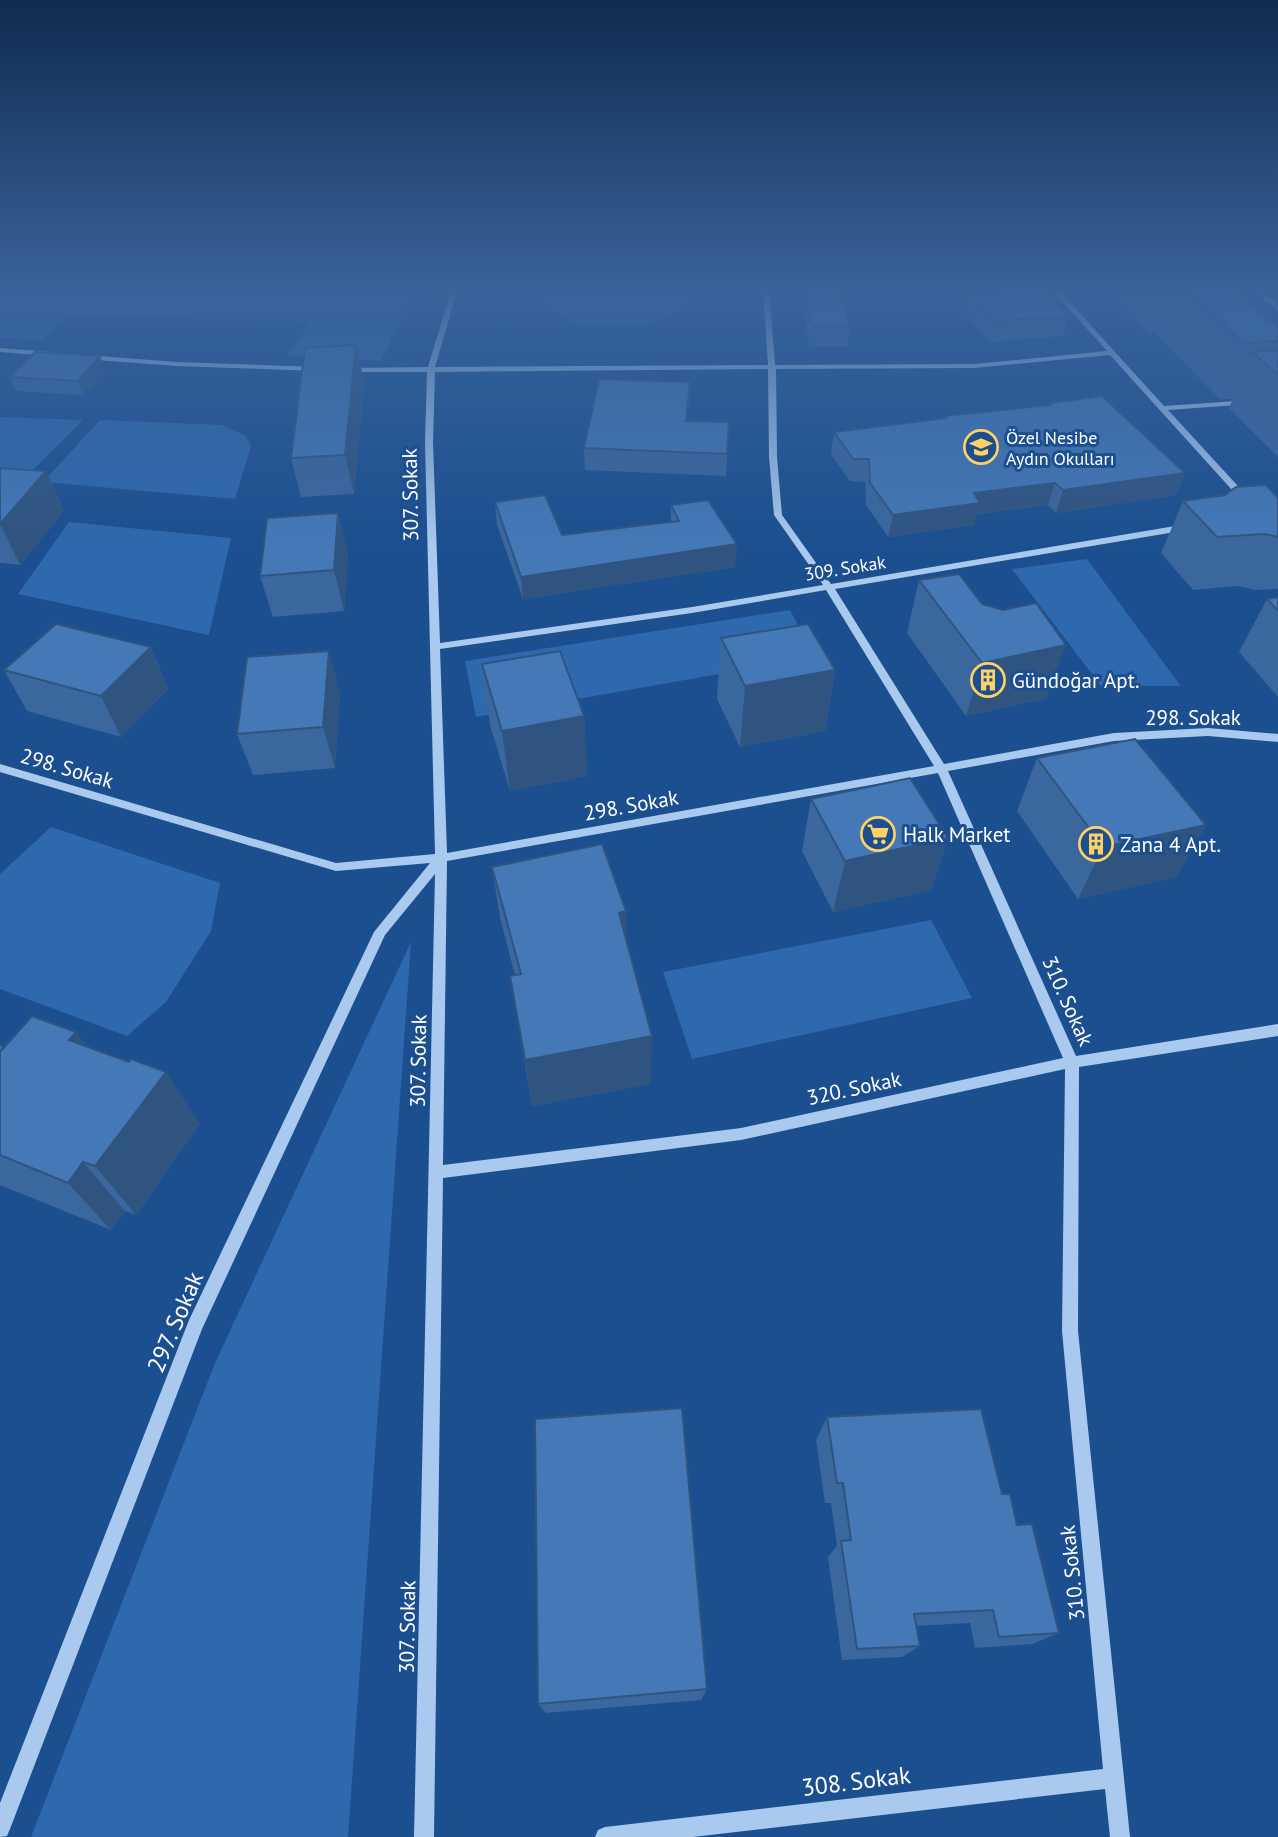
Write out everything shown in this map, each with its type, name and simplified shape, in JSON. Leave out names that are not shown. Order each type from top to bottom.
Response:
[{"type":"street","name":"307. Sokak","points":[[424,1837],[438,1172],[441,858],[429,442],[431,374]]},
{"type":"street","name":"310. Sokak","points":[[772,374],[773,457],[778,515],[830,587],[941,768],[1072,1062],[1070,1331],[1120,1837]]},
{"type":"street","points":[[1132,374],[1250,505]]},
{"type":"street","points":[[1164,408],[1278,400]]},
{"type":"street","name":"309. Sokak","points":[[435,647],[830,587],[1192,526]]},
{"type":"street","name":"298. Sokak","points":[[0,768],[336,867],[441,858],[1114,737],[1209,732],[1278,738]]},
{"type":"street","name":"297. Sokak","points":[[0,1829],[195,1326],[380,932],[441,858]]},
{"type":"street","name":"320. Sokak","points":[[438,1172],[741,1134],[1072,1062],[1278,1030]]},
{"type":"street","name":"308. Sokak","points":[[605,1837],[1114,1777]]},
{"type":"shaded area","points":[[0,417],[83,420],[27,476],[0,473]]},
{"type":"shaded area","points":[[100,420],[223,425],[246,436],[251,446],[235,499],[43,482]]},
{"type":"shaded area","points":[[69,522],[231,538],[209,635],[18,594]]},
{"type":"shaded area","points":[[1087,559],[1180,686],[1101,686],[1012,569]]},
{"type":"shaded area","points":[[790,610],[815,657],[476,717],[465,661]]},
{"type":"shaded area","points":[[51,827],[220,883],[211,931],[166,1002],[127,1036],[0,989],[0,874]]},
{"type":"shaded area","points":[[931,920],[972,998],[692,1059],[663,972]]},
{"type":"shaded area","points":[[411,942],[348,1837],[31,1837],[215,1363]]},
{"type":"building","points":[[13,374],[84,374],[78,381],[10,377]]},
{"type":"building","points":[[302,374],[353,374],[345,455],[291,458]]},
{"type":"building","points":[[599,379],[690,382],[686,421],[729,422],[727,454],[584,448]]},
{"type":"building","points":[[1102,396],[1185,473],[1063,490],[1055,483],[974,493],[980,503],[893,515],[870,483],[869,459],[853,459],[834,432],[946,418],[944,416],[1051,405],[1049,403]]},
{"type":"building","points":[[0,468],[46,471],[0,524]]},
{"type":"building","points":[[1266,485],[1278,498],[1278,537],[1264,534],[1217,537],[1183,501],[1225,495],[1236,487]]},
{"type":"building","points":[[545,495],[562,535],[679,521],[671,505],[708,500],[737,544],[521,577],[495,502]]},
{"type":"building","points":[[338,513],[334,570],[260,576],[267,518]]},
{"type":"building","points":[[959,574],[982,604],[1003,610],[1036,603],[1066,645],[982,663],[919,580]]},
{"type":"building","points":[[1278,597],[1278,611],[1267,599]]},
{"type":"building","points":[[56,624],[151,647],[101,696],[4,670]]},
{"type":"building","points":[[808,624],[835,670],[745,686],[721,638]]},
{"type":"building","points":[[329,651],[323,727],[237,734],[247,657]]},
{"type":"building","points":[[560,651],[584,716],[502,731],[482,664]]},
{"type":"building","points":[[1135,739],[1206,825],[1103,847],[1037,758]]},
{"type":"building","points":[[910,778],[948,838],[845,861],[811,799]]},
{"type":"building","points":[[602,844],[626,911],[619,913],[652,1036],[525,1060],[510,976],[521,974],[492,867]]},
{"type":"building","points":[[32,1016],[76,1032],[69,1040],[166,1072],[95,1166],[83,1162],[68,1183],[0,1155],[0,1052]]},
{"type":"building","points":[[682,1408],[707,1689],[538,1704],[535,1419]]},
{"type":"building","points":[[981,1409],[1002,1494],[1010,1494],[1017,1525],[1032,1524],[1059,1633],[999,1637],[993,1610],[914,1614],[920,1646],[857,1649],[841,1541],[851,1540],[843,1483],[837,1483],[827,1417]]},
{"type":"place","name":"Özel Nesibe Aydın Okulları","points":[[981,447]]},
{"type":"place","name":"Gündoğar Apt.","points":[[988,680]]},
{"type":"place","name":"Halk Market","points":[[878,834]]},
{"type":"place","name":"Zana 4 Apt.","points":[[1096,844]]}]
